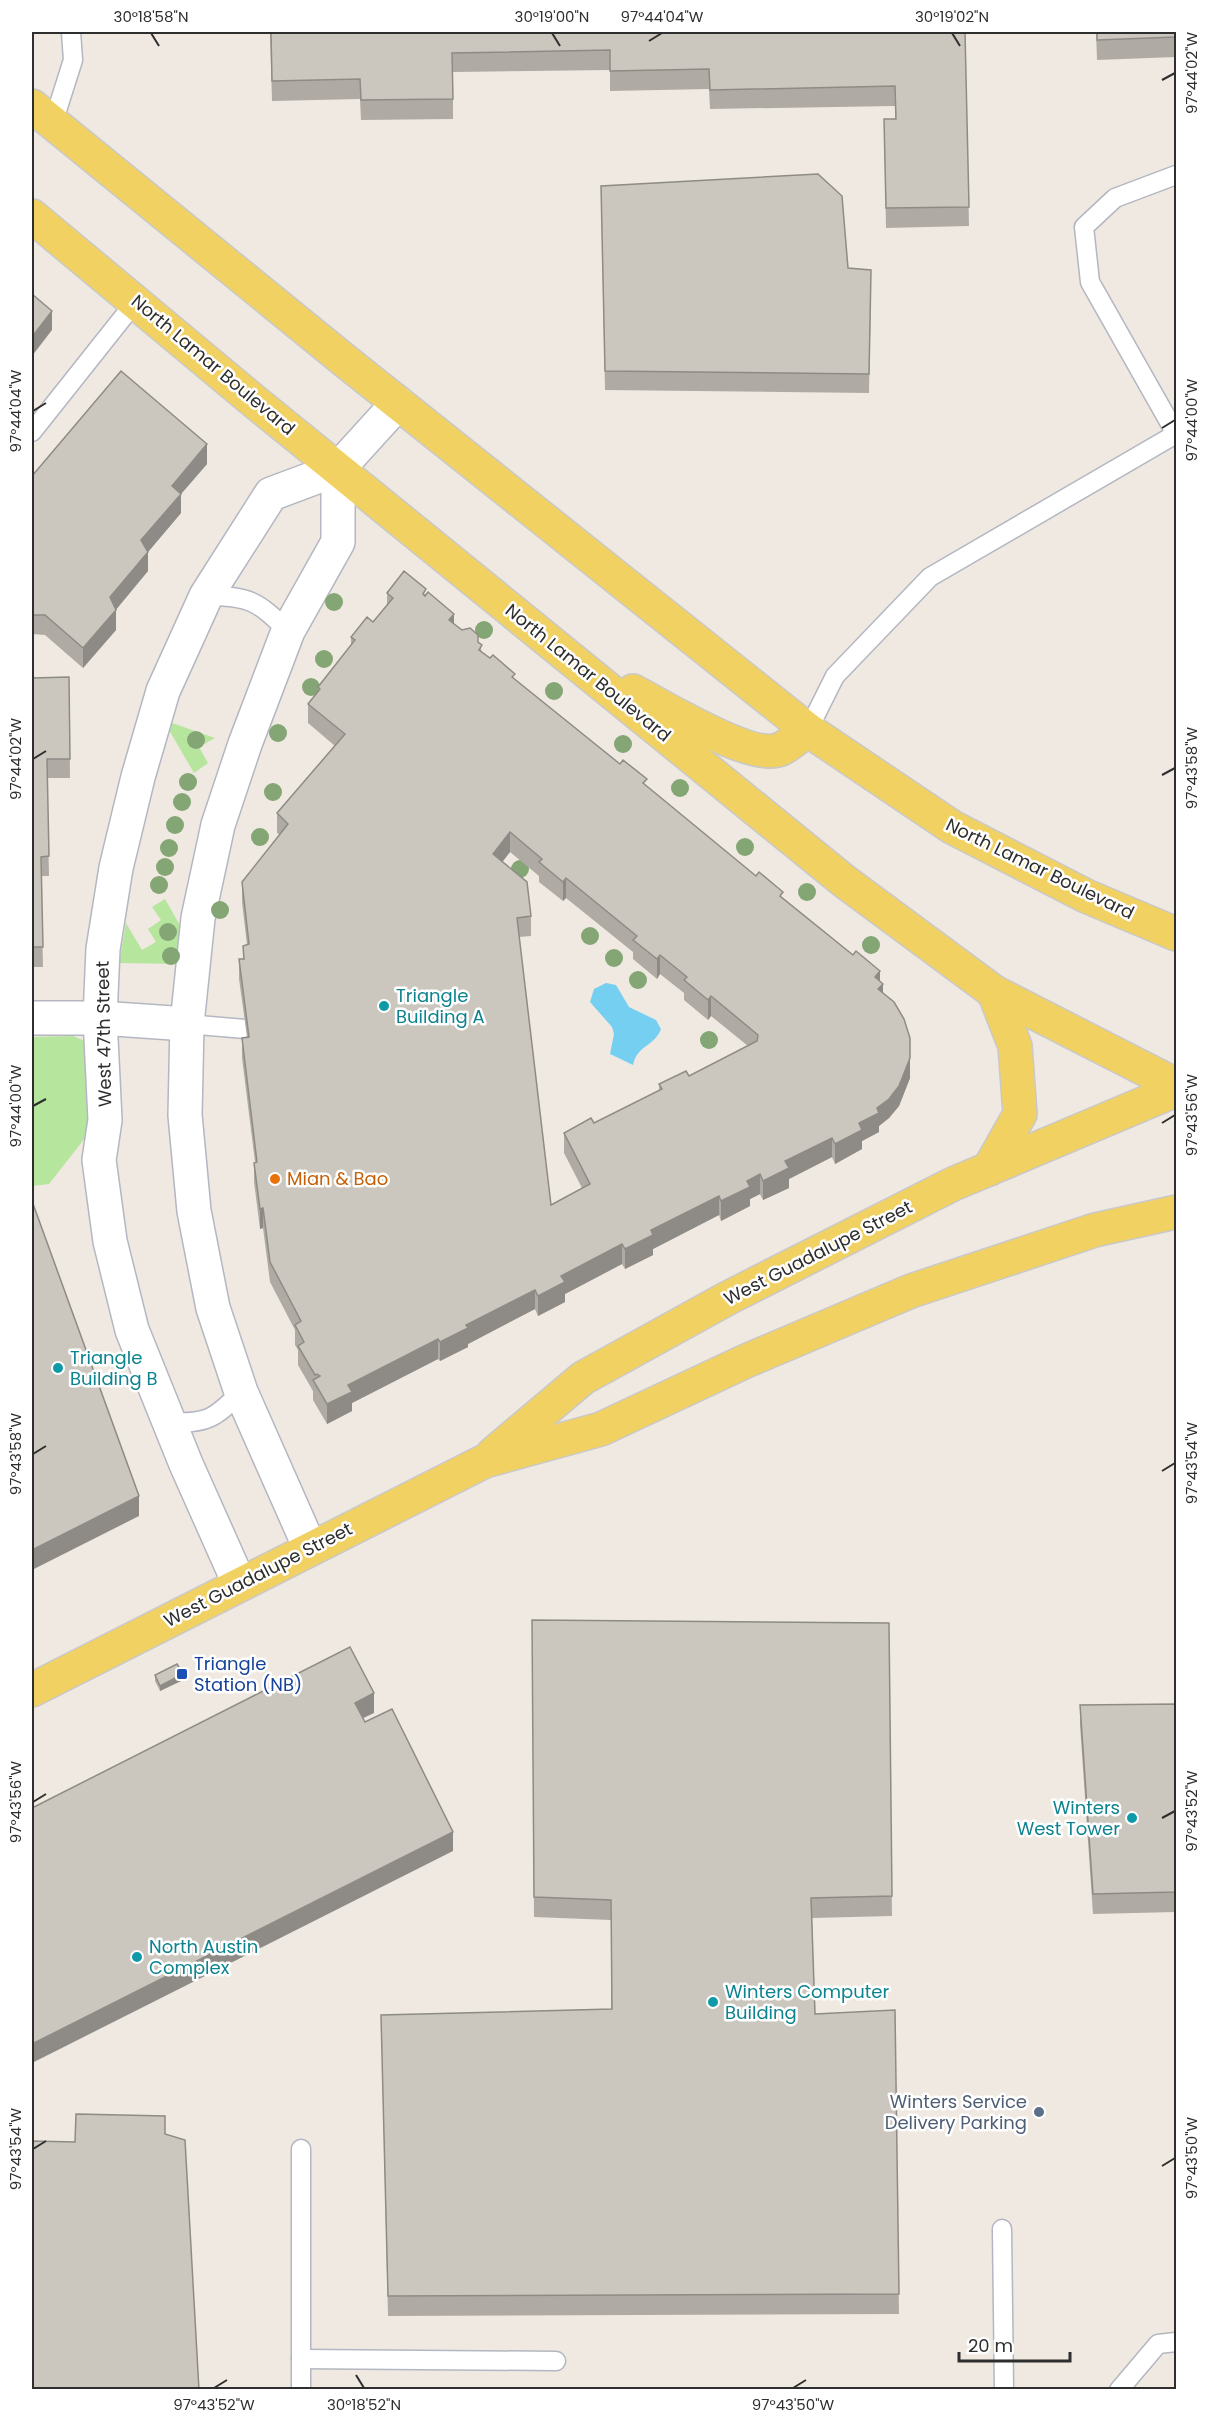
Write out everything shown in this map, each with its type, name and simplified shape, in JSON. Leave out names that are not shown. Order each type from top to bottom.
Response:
[{"type":"main road","name":"North Lamar Boulevard","points":[[42,115],[398,404],[808,730],[952,827],[1086,896],[1176,934]]},
{"type":"main road","name":"North Lamar Boulevard","points":[[32,216],[338,470],[844,881],[994,992],[1176,1085]]},
{"type":"main road","points":[[566,654],[712,733],[756,750],[780,750],[808,730]]},
{"type":"main road","points":[[989,1169],[1020,1114],[1015,1046],[994,992]]},
{"type":"main road","name":"West Guadalupe Street","points":[[485,1461],[583,1378],[728,1298],[943,1190],[1176,1090]]},
{"type":"main road","name":"West Guadalupe Street","points":[[32,1690],[239,1583],[485,1461],[601,1429],[746,1361],[912,1291],[1095,1230],[1176,1212]]},
{"type":"street","name":"West 47th Street","points":[[239,1583],[168,1422],[132,1330],[110,1241],[99,1160],[105,1120],[100,1018],[103,949],[112,891],[138,777],[163,691],[206,596],[272,494],[338,470],[398,404]]},
{"type":"street","points":[[310,1548],[241,1392],[213,1308],[194,1211],[185,1115],[187,1024],[198,918],[218,825],[245,744],[288,631],[338,542],[338,470]]},
{"type":"street","points":[[32,1018],[100,1018],[187,1024]]},
{"type":"lane","points":[[42,115],[73,60],[71,32]]},
{"type":"lane","points":[[808,730],[836,676],[930,577],[1176,434],[1090,282],[1084,227],[1115,198],[1176,175]]},
{"type":"lane","points":[[32,432],[136,301]]},
{"type":"lane","points":[[206,596],[237,596],[264,608],[288,631]]},
{"type":"lane","points":[[187,1024],[245,1029]]},
{"type":"lane","points":[[168,1422],[193,1423],[218,1415],[241,1392]]},
{"type":"lane","points":[[301,2149],[301,2390]]},
{"type":"lane","points":[[1002,2229],[1004,2390]]},
{"type":"lane","points":[[1119,2390],[1158,2344],[1176,2342]]},
{"type":"lane","points":[[301,2359],[556,2361]]},
{"type":"green space","points":[[172,723],[215,738],[199,747],[208,763],[194,773],[169,730]]},
{"type":"green space","points":[[165,899],[182,929],[180,964],[119,963],[126,923],[142,950],[156,942],[148,929],[161,920],[152,907]]},
{"type":"green space","points":[[73,1036],[85,1041],[92,1134],[85,1138],[49,1184],[32,1186],[32,1037]]},
{"type":"water","points":[[606,983],[616,985],[629,1007],[656,1020],[661,1029],[658,1035],[638,1053],[633,1065],[610,1054],[614,1034],[612,1027],[590,1002],[594,989]]},
{"type":"building","points":[[271,32],[965,32],[969,207],[886,208],[884,119],[896,119],[895,86],[710,90],[709,69],[610,71],[610,50],[452,53],[453,99],[361,100],[360,79],[272,81]]},
{"type":"building","points":[[1097,32],[1176,32],[1176,37],[1097,40]]},
{"type":"building","points":[[818,174],[842,196],[848,268],[871,270],[869,374],[605,371],[601,186]]},
{"type":"building","points":[[32,294],[52,311],[32,337]]},
{"type":"building","points":[[121,371],[207,444],[172,486],[181,494],[141,540],[148,552],[110,597],[116,610],[83,648],[45,615],[32,615],[32,476]]},
{"type":"building","name":"Triangle Building A","points":[[404,571],[426,589],[423,594],[425,596],[428,592],[454,614],[449,620],[462,630],[470,628],[478,635],[478,642],[482,645],[479,650],[490,658],[493,655],[515,674],[512,677],[620,764],[623,760],[647,779],[643,783],[756,876],[759,872],[783,892],[780,896],[853,955],[856,951],[880,971],[875,977],[883,984],[878,989],[894,1002],[904,1019],[910,1038],[910,1058],[899,1086],[889,1099],[877,1108],[879,1113],[859,1123],[862,1130],[835,1144],[832,1138],[785,1161],[789,1168],[763,1181],[760,1174],[747,1181],[750,1187],[721,1201],[719,1196],[651,1230],[653,1235],[625,1249],[622,1244],[561,1276],[565,1282],[538,1296],[535,1290],[466,1325],[468,1328],[440,1342],[438,1339],[348,1385],[352,1392],[327,1404],[313,1380],[320,1376],[315,1375],[298,1346],[304,1342],[295,1325],[301,1321],[270,1262],[263,1208],[260,1209],[254,1163],[257,1162],[242,1038],[249,1037],[239,959],[244,959],[243,946],[249,944],[242,882],[288,824],[277,813],[345,734],[308,704],[320,689],[318,687],[355,640],[351,637],[367,617],[373,622],[393,598],[387,593]],"holes":[[[510,832],[542,859],[539,862],[563,882],[566,878],[637,936],[633,940],[657,959],[660,955],[687,977],[684,980],[708,1000],[711,996],[758,1035],[757,1041],[689,1076],[686,1071],[659,1084],[662,1089],[594,1123],[591,1118],[564,1133],[590,1184],[551,1205],[517,918],[531,916],[527,882],[493,854]]]},
{"type":"building","points":[[69,677],[70,759],[47,759],[49,856],[41,857],[43,947],[32,947],[32,678]]},
{"type":"building","name":"Triangle Building B","points":[[32,1201],[139,1496],[32,1550]]},
{"type":"building","name":"Winters Computer Building","points":[[532,1620],[889,1623],[892,1896],[811,1898],[815,2014],[895,2010],[899,2294],[388,2296],[381,2015],[612,2009],[611,1900],[534,1897]]},
{"type":"building","name":"North Austin Complex","points":[[350,1647],[374,1693],[355,1703],[365,1722],[392,1709],[453,1832],[32,2044],[32,1808]]},
{"type":"building","points":[[177,1664],[183,1674],[160,1686],[155,1675]]},
{"type":"building","name":"Winters West Tower","points":[[1176,1704],[1176,1892],[1093,1894],[1080,1705]]},
{"type":"building","points":[[76,2114],[165,2116],[165,2134],[185,2140],[199,2390],[32,2390],[32,2141],[75,2142]]},
{"type":"place","name":"Triangle Building A","points":[[384,1006]]},
{"type":"place","name":"Mian & Bao","points":[[275,1179]]},
{"type":"place","name":"Triangle Building B","points":[[58,1368]]},
{"type":"place","name":"Triangle Station (NB)","points":[[182,1674]]},
{"type":"place","name":"Winters West Tower","points":[[1132,1818]]},
{"type":"place","name":"North Austin Complex","points":[[137,1957]]},
{"type":"place","name":"Winters Computer Building","points":[[713,2002]]},
{"type":"place","name":"Winters Service Delivery Parking","points":[[1039,2112]]}]
